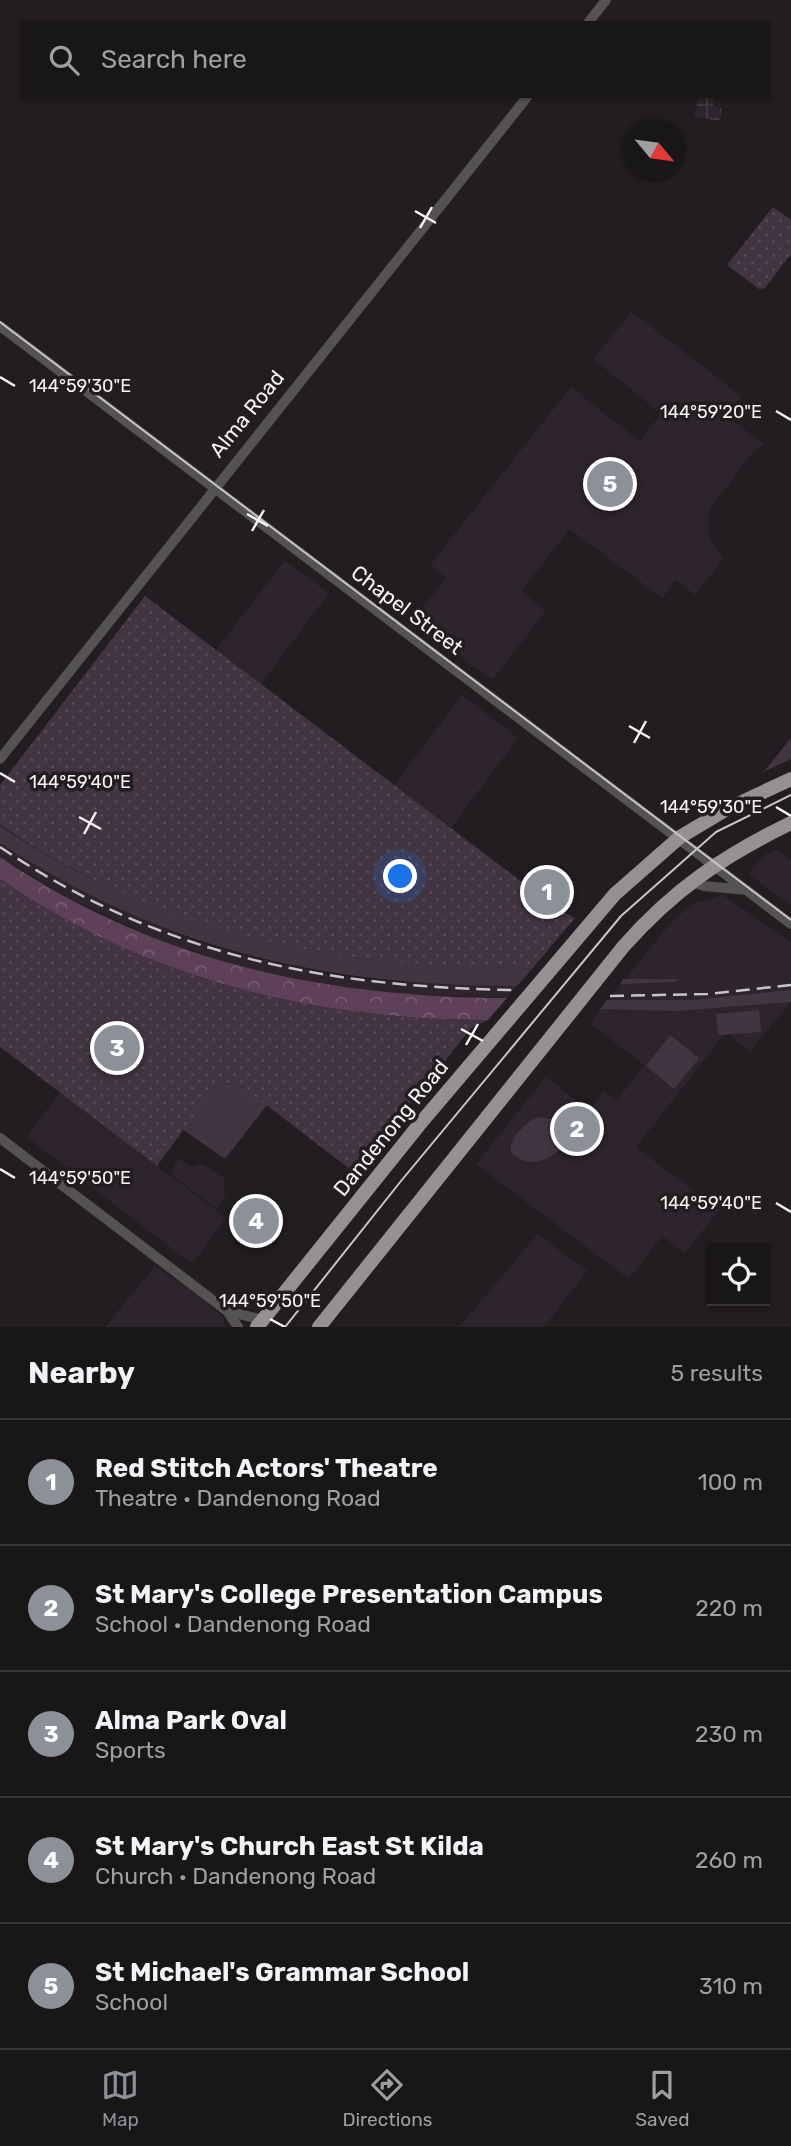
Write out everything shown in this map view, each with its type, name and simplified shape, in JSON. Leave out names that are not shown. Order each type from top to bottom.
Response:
[{"type":"highway","name":"Dandenong Road","points":[[260,1324],[615,894],[679,838],[727,809],[789,778]]},
{"type":"highway","points":[[319,1327],[643,925],[690,881],[713,865],[791,823]]},
{"type":"street","points":[[590,21],[606,0]]},
{"type":"street","name":"Alma Road","points":[[0,759],[526,98]]},
{"type":"street","name":"Chapel Street","points":[[0,326],[791,924]]},
{"type":"street","points":[[690,881],[704,886],[747,890]]},
{"type":"street","points":[[0,1138],[227,1311],[260,1324]]},
{"type":"street","points":[[227,1311],[238,1327]]},
{"type":"shaded area","points":[[698,98],[715,98],[713,106],[722,108],[719,121],[694,116]]},
{"type":"shaded area","points":[[773,207],[791,220],[791,254],[765,288],[759,289],[727,265]]},
{"type":"shaded area","points":[[632,312],[741,396],[729,418],[764,444],[748,458],[709,511],[709,536],[723,559],[695,595],[676,580],[662,598],[570,529],[521,591],[546,611],[492,680],[413,620],[446,578],[430,565],[571,387],[639,441],[659,417],[657,410],[593,359]]},
{"type":"shaded area","points":[[285,560],[329,593],[261,684],[216,650]]},
{"type":"shaded area","points":[[145,596],[556,908],[575,918],[532,969],[367,959],[271,942],[176,914],[129,896],[84,875],[0,825],[0,785]]},
{"type":"shaded area","points":[[462,695],[518,738],[451,828],[394,785]]},
{"type":"shaded area","points":[[791,738],[791,759],[761,773],[766,769]]},
{"type":"shaded area","points":[[0,826],[83,874],[129,895],[224,929],[272,942],[367,959],[532,969],[517,986],[446,984],[378,979],[312,969],[248,955],[185,935],[123,910],[61,880],[0,843]]},
{"type":"shaded area","points":[[0,843],[108,904],[188,938],[234,953],[328,974],[380,981],[517,986],[507,998],[383,993],[293,980],[235,965],[159,940],[71,899],[0,857]]},
{"type":"shaded area","points":[[776,849],[791,861],[791,906],[749,874],[763,856]]},
{"type":"shaded area","points":[[0,879],[56,914],[113,943],[173,968],[233,987],[296,1002],[359,1012],[488,1020],[471,1028],[355,1173],[243,1087],[219,1081],[157,1166],[0,1047]]},
{"type":"shaded area","points":[[723,895],[791,942],[791,1002],[750,1051],[729,1035],[723,1036],[636,1147],[719,1210],[685,1253],[662,1236],[629,1279],[476,1164],[546,1077],[589,1110],[604,1091],[617,1100],[644,1065],[590,1023],[673,920],[693,904]]},
{"type":"shaded area","points":[[623,979],[679,979],[675,982],[620,984]]},
{"type":"shaded area","points":[[791,990],[791,1002],[676,1011],[600,1009],[607,1000],[692,1000]]},
{"type":"shaded area","points":[[759,1010],[761,1032],[718,1035],[716,1014]]},
{"type":"shaded area","points":[[670,1035],[699,1058],[674,1089],[646,1066]]},
{"type":"shaded area","points":[[218,1081],[243,1087],[267,1105],[225,1159],[182,1129]]},
{"type":"shaded area","points":[[60,1092],[226,1218],[192,1264],[27,1137]]},
{"type":"shaded area","points":[[538,1117],[551,1119],[561,1126],[563,1146],[552,1156],[530,1162],[511,1152],[511,1146],[523,1127]]},
{"type":"shaded area","points":[[178,1158],[191,1167],[199,1164],[207,1167],[224,1178],[225,1197],[216,1209],[171,1174]]},
{"type":"shaded area","points":[[538,1234],[587,1271],[544,1327],[459,1327]]},
{"type":"shaded area","points":[[155,1266],[190,1289],[224,1318],[224,1327],[105,1327]]},
{"type":"green space","points":[[0,857],[59,893],[119,923],[180,947],[243,966],[306,981],[372,990],[507,998],[488,1020],[423,1018],[296,1002],[234,987],[173,968],[113,943],[56,914],[0,879]]},
{"type":"tram line","points":[[0,322],[791,920]]},
{"type":"tram line","points":[[285,1327],[401,1181],[621,916],[716,832],[791,795]]},
{"type":"railway","points":[[0,847],[60,884],[121,914],[183,939],[246,958],[310,972],[376,982],[514,990]]},
{"type":"railway","points":[[610,996],[707,994],[791,985]]},
{"type":"place","name":"St Michael's Grammar School","points":[[610,484]]},
{"type":"place","name":"Red Stitch Actors' Theatre","points":[[547,892]]},
{"type":"place","name":"Alma Park Oval","points":[[117,1048]]},
{"type":"place","name":"St Mary's College Presentation Campus","points":[[577,1129]]},
{"type":"place","name":"St Mary's Church East St Kilda","points":[[256,1221]]}]
